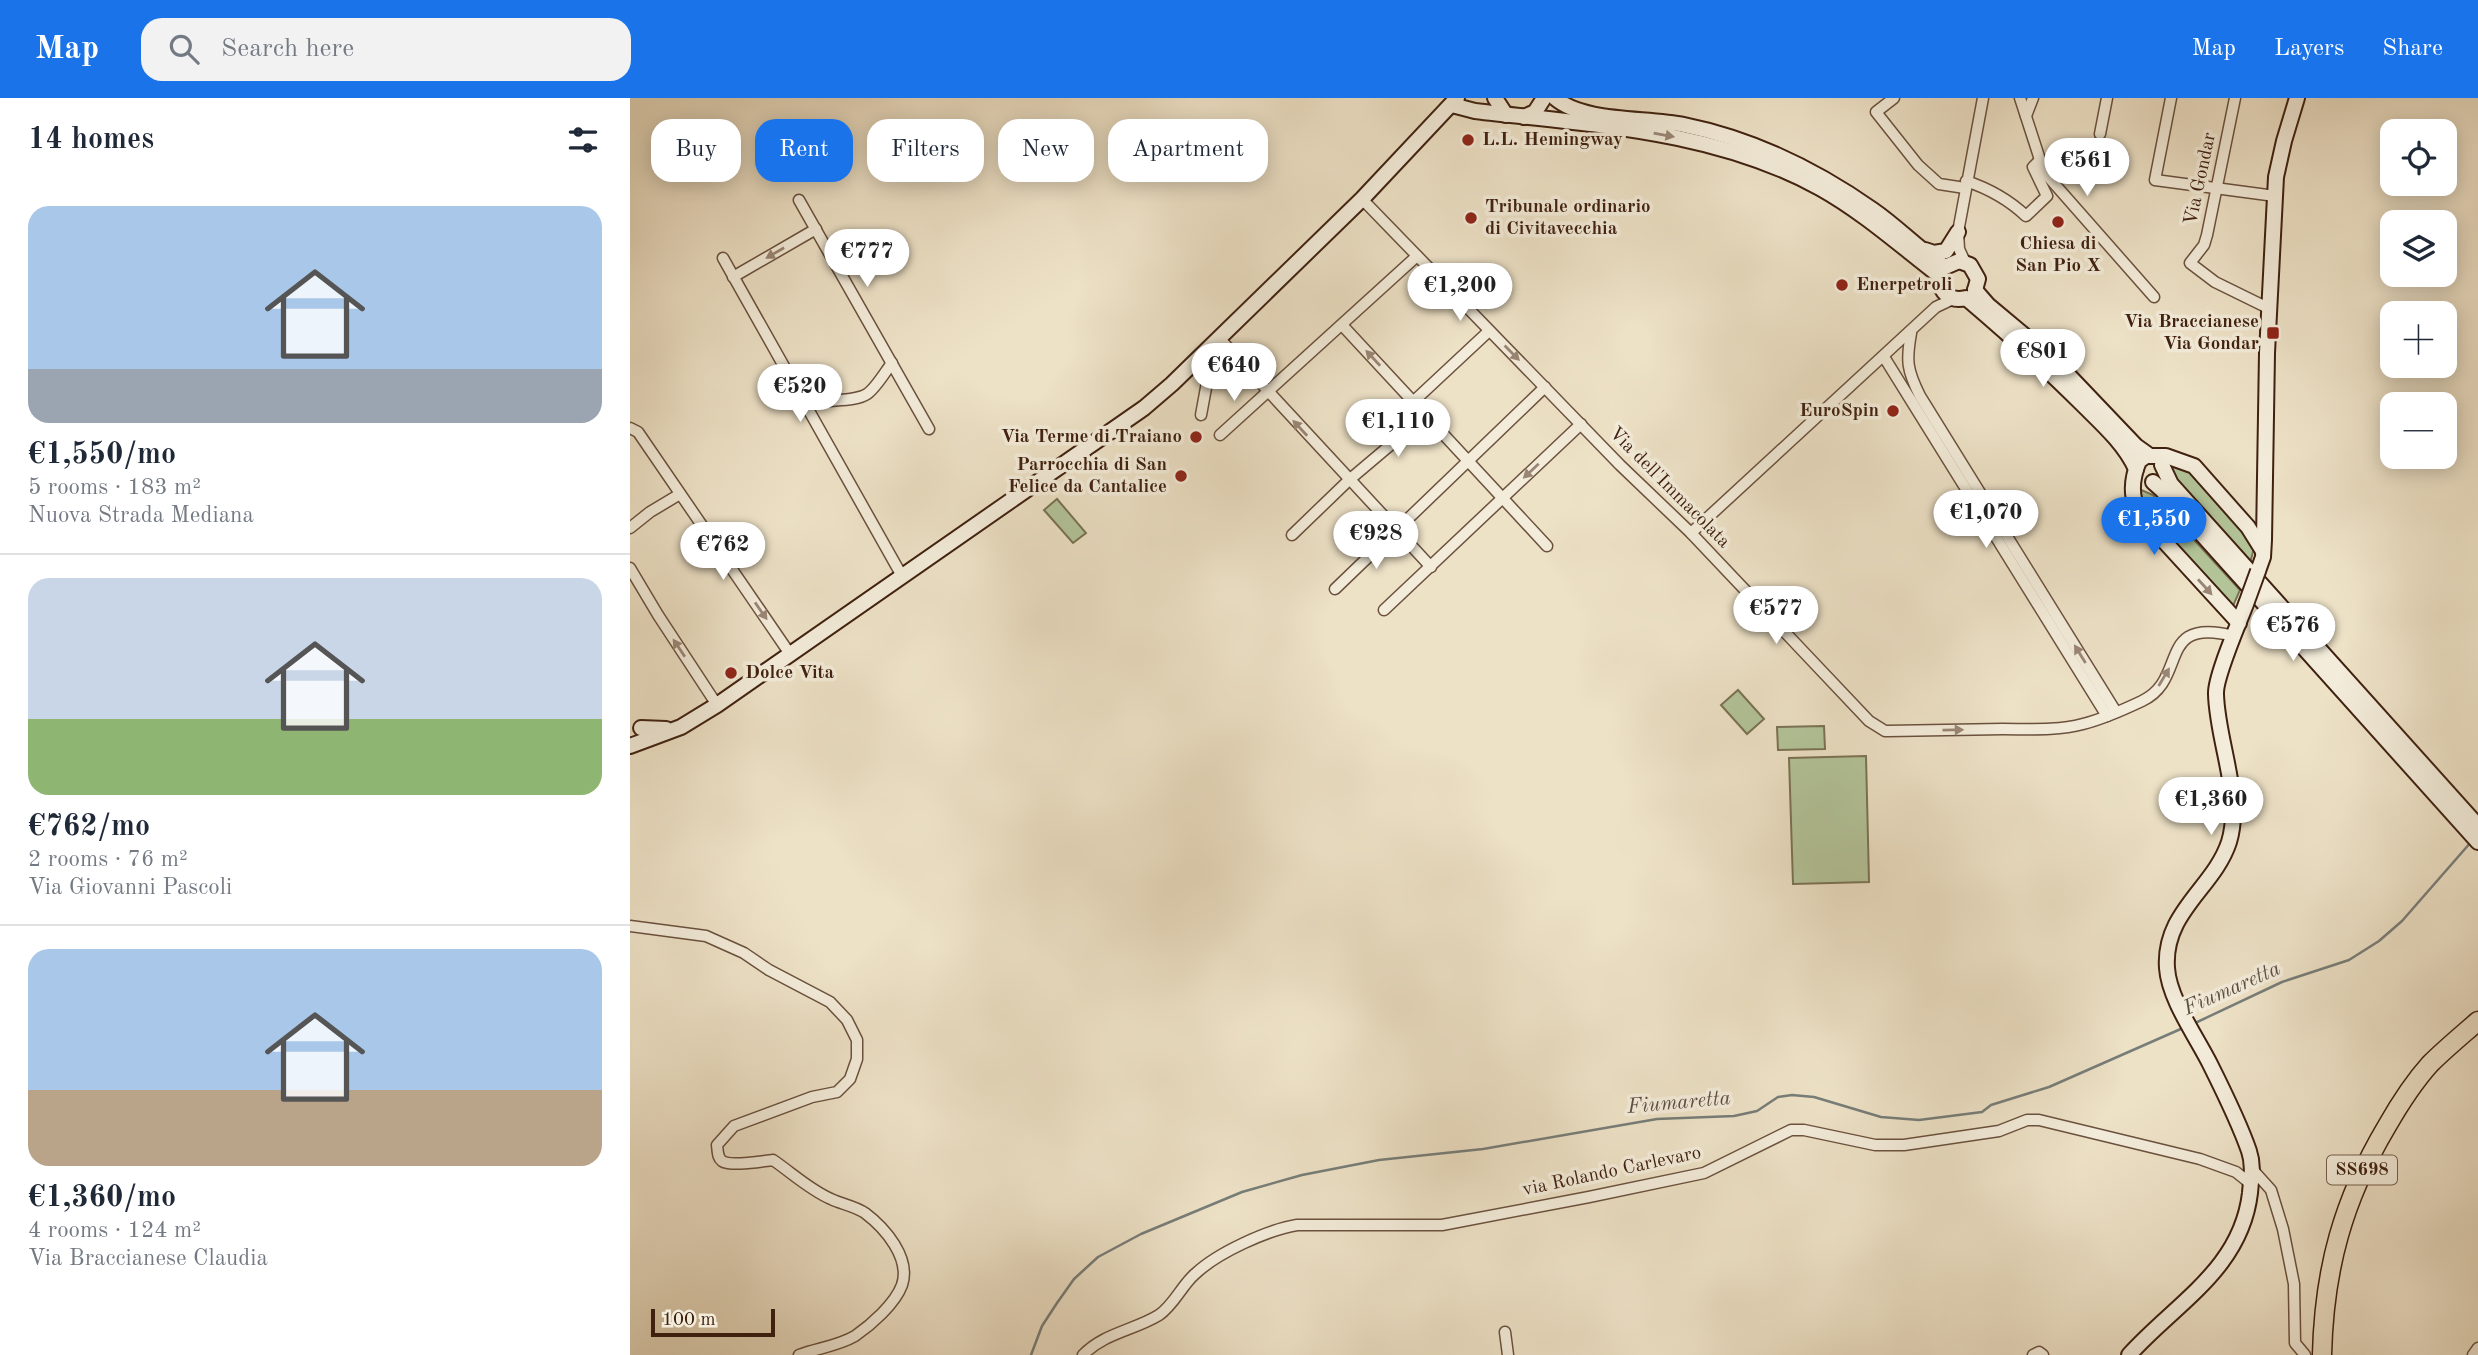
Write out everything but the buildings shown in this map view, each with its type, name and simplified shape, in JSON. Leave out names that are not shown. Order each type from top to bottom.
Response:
[{"type":"highway","name":"SS698","points":[[2322,1355],[2326,1287],[2334,1251],[2342,1218],[2369,1155],[2409,1091],[2430,1065],[2478,1021]]},
{"type":"highway","name":"SS698","points":[[2334,1355],[2339,1282],[2354,1221],[2370,1180],[2399,1125],[2424,1089],[2478,1036]]},
{"type":"street","points":[[1495,98],[1506,115]]},
{"type":"street","points":[[1524,117],[1535,112],[1544,98]]},
{"type":"street","points":[[1555,98],[1571,109],[1585,113],[1684,125],[1749,143],[1842,188],[1892,224],[1919,249],[1951,268],[1976,274],[1977,284],[1965,296],[1936,307]]},
{"type":"street","points":[[1895,98],[1876,112],[1918,165],[1939,184],[1990,190],[2011,202],[2026,216],[2048,196],[2033,167],[2040,160]]},
{"type":"street","points":[[1691,533],[1911,333],[1936,307],[1951,268],[1983,98]]},
{"type":"street","points":[[2020,98],[2044,172],[2154,297]]},
{"type":"street","points":[[2026,116],[2033,98]]},
{"type":"street","points":[[2100,134],[2107,98]]},
{"type":"street","points":[[2171,98],[2155,180],[2275,196]]},
{"type":"street","name":"Via Gondar","points":[[2235,98],[2204,245],[2190,263],[2215,282],[2268,308]]},
{"type":"street","points":[[2129,1355],[2216,1270],[2234,1245],[2244,1224],[2252,1177],[2249,1152],[2238,1125],[2170,983],[2167,953],[2179,916],[2213,871],[2229,841],[2231,790],[2215,691],[2263,551],[2268,308],[2275,196],[2284,141],[2297,98]]},
{"type":"street","points":[[634,735],[681,727],[717,705],[1144,408],[1222,342],[1362,199],[1451,100],[1475,111],[1680,137],[1728,149],[1771,164],[1822,189],[1951,268],[1965,296],[2017,341],[2107,428],[2129,455],[2141,480],[2152,482],[2162,490],[2462,816],[2478,826]]},
{"type":"street","name":"Via dell'Immacolata","points":[[1362,199],[1489,331],[1691,533],[1869,721],[1885,731],[2046,729],[2080,725],[2147,699],[2166,678],[2174,656],[2185,638],[2198,632],[2237,629]]},
{"type":"street","points":[[799,200],[929,429]]},
{"type":"street","points":[[733,277],[816,229]]},
{"type":"street","points":[[1919,249],[1934,253],[1946,251],[1958,232]]},
{"type":"street","points":[[1220,435],[1418,256]]},
{"type":"street","points":[[723,258],[902,576]]},
{"type":"street","points":[[1965,296],[1988,305],[2055,361],[2136,446],[2155,459],[2171,484],[2462,816],[2478,842]]},
{"type":"street","points":[[1342,325],[1547,546]]},
{"type":"street","points":[[1414,401],[1489,331]]},
{"type":"street","points":[[1911,333],[1907,359],[1912,380],[1920,396],[2111,714]]},
{"type":"street","points":[[1222,342],[1430,567]]},
{"type":"street","points":[[1201,415],[1208,377],[1222,342]]},
{"type":"street","points":[[1888,354],[1907,359]]},
{"type":"street","points":[[1888,354],[1892,368],[2111,714]]},
{"type":"street","points":[[1892,368],[1897,368],[1907,359]]},
{"type":"street","points":[[807,405],[820,400],[853,398],[867,394],[892,363]]},
{"type":"street","points":[[1335,589],[1545,387]]},
{"type":"street","points":[[1292,535],[1349,480],[1426,415]]},
{"type":"street","points":[[1384,610],[1581,424]]},
{"type":"street","points":[[630,428],[638,432],[790,654]]},
{"type":"street","points":[[2237,629],[2134,505],[2132,485],[2142,458],[2166,456],[2181,459],[2194,466],[2237,513],[2263,551]]},
{"type":"street","points":[[2152,482],[2162,474],[2155,459]]},
{"type":"street","points":[[630,528],[680,494]]},
{"type":"street","points":[[2237,513],[2244,517],[2253,514],[2264,500]]},
{"type":"street","points":[[630,568],[717,705]]},
{"type":"street","points":[[630,926],[706,936],[744,953],[769,970],[830,1002],[847,1020],[857,1040],[857,1059],[850,1080],[837,1093],[812,1097],[734,1126],[717,1145],[718,1156],[723,1162],[773,1160],[829,1198],[864,1212],[888,1234],[898,1249],[902,1284],[894,1299],[855,1336],[799,1355]]},
{"type":"street","name":"via Rolando Carlevaro","points":[[1083,1355],[1091,1347],[1117,1333],[1161,1314],[1195,1273],[1217,1259],[1283,1227],[1442,1225],[1589,1197],[1704,1173],[1791,1130],[1804,1130],[1875,1145],[1904,1145],[1999,1131],[2027,1120],[2039,1120],[2200,1159],[2252,1177]]},
{"type":"street","points":[[2252,1177],[2271,1190],[2276,1204],[2294,1284],[2295,1343],[2305,1355]]},
{"type":"street","points":[[1505,1332],[1508,1355]]},
{"type":"street","points":[[2473,1355],[2478,1348]]},
{"type":"street","points":[[2033,1355],[2039,1352],[2043,1355]]},
{"type":"green space","points":[[2164,462],[2185,465],[2245,530],[2254,548],[2249,567],[2173,482]]},
{"type":"green space","points":[[2139,489],[2153,495],[2240,590],[2233,606],[2141,510]]},
{"type":"green space","points":[[1057,499],[1086,533],[1073,543],[1044,510]]},
{"type":"green space","points":[[1738,690],[1764,719],[1747,734],[1721,705]]},
{"type":"green space","points":[[1824,726],[1825,749],[1778,750],[1777,727]]},
{"type":"green space","points":[[1866,756],[1869,882],[1793,884],[1789,758]]},
{"type":"waterway","name":"Fiumaretta","points":[[2193,1024],[2282,982],[2349,960],[2379,941],[2402,921],[2471,842]]},
{"type":"waterway","name":"Fiumaretta","points":[[1031,1355],[1042,1326],[1057,1303],[1074,1279],[1098,1257],[1141,1234],[1242,1192],[1302,1175],[1379,1160],[1483,1149],[1657,1119],[1734,1116],[1757,1111],[1778,1097],[1792,1095],[1814,1097],[1881,1117],[1919,1120],[1982,1112],[1991,1105],[2049,1087],[2183,1028]]},
{"type":"place","name":"L.L. Hemingway","points":[[1468,140]]},
{"type":"place","name":"Tribunale ordinario di Civitavecchia","points":[[1471,218]]},
{"type":"place","name":"Chiesa di San Pio X","points":[[2058,222]]},
{"type":"place","name":"Enerpetroli","points":[[1842,285]]},
{"type":"place","name":"Via Braccianese Via Gondar","points":[[2273,333]]},
{"type":"place","name":"EuroSpin","points":[[1893,411]]},
{"type":"place","name":"Via Terme di Traiano","points":[[1196,437]]},
{"type":"place","name":"Parrocchia di San Felice da Cantalice","points":[[1181,476]]},
{"type":"place","name":"Dolce Vita","points":[[731,673]]}]
